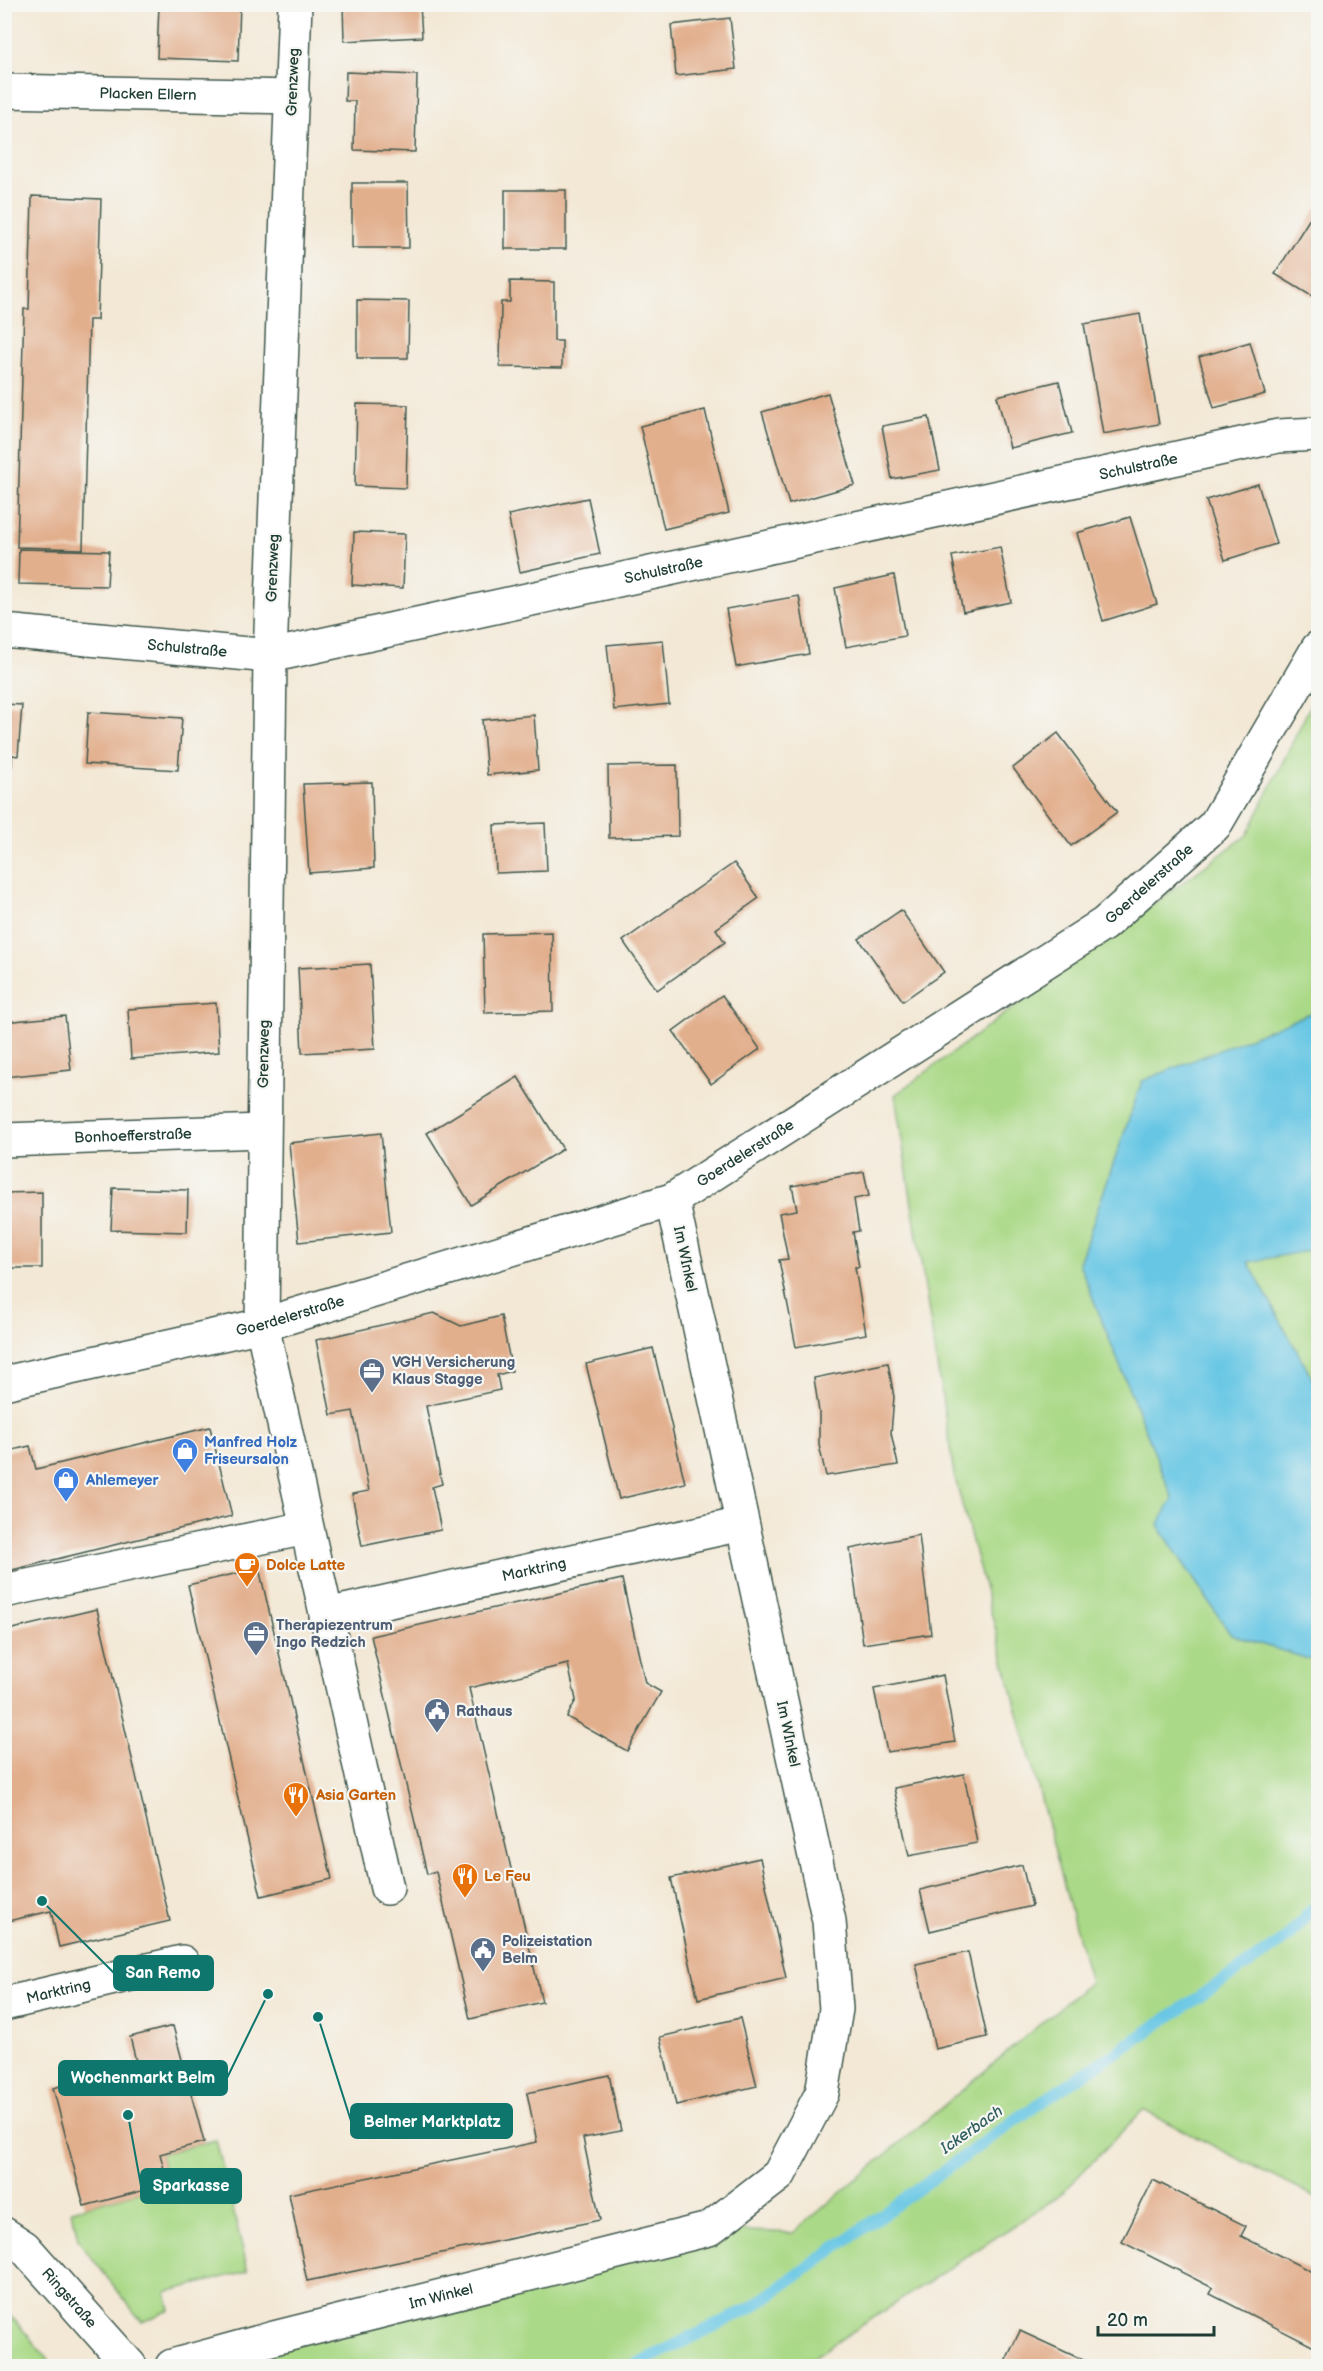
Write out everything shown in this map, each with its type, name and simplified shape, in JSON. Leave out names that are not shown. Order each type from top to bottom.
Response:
[{"type":"street","name":"Grenzweg","points":[[263,1131],[270,656],[295,4]]},
{"type":"street","name":"Placken Ellern","points":[[4,91],[293,97]]},
{"type":"street","name":"Schulstraße","points":[[4,631],[270,656],[1266,439],[1318,434]]},
{"type":"street","name":"Goerdelerstraße","points":[[4,1383],[262,1325],[672,1200],[1104,924],[1215,825],[1318,648]]},
{"type":"street","name":"Bonhoefferstraße","points":[[4,1140],[263,1131]]},
{"type":"street","points":[[263,1131],[262,1325],[387,1888]]},
{"type":"street","name":"Im WInkel","points":[[672,1200],[829,1921],[836,2009],[822,2093],[779,2175],[709,2229]]},
{"type":"street","name":"Marktring","points":[[326,1615],[742,1524]]},
{"type":"street","points":[[4,1592],[306,1528]]},
{"type":"street","name":"Marktring","points":[[4,2004],[182,1962]]},
{"type":"street","name":"Im Winkel","points":[[172,2367],[297,2332],[709,2229]]},
{"type":"street","name":"Ringstraße","points":[[4,2234],[24,2247],[130,2367]]},
{"type":"green space","points":[[1318,690],[1318,2199],[1143,2110],[1059,2196],[800,2366],[172,2366],[709,2229],[793,2233],[1090,1982],[954,1474],[895,1095],[1247,835]]},
{"type":"green space","points":[[216,2140],[248,2271],[166,2292],[170,2310],[142,2322],[78,2240],[72,2210],[168,2184],[160,2154]]},
{"type":"green space","points":[[5,2309],[54,2366],[5,2366]]},
{"type":"water","points":[[1318,1010],[1318,1249],[1248,1262],[1318,1389],[1318,1662],[1231,1635],[1158,1525],[1173,1499],[1079,1263],[1142,1081]]},
{"type":"building","points":[[159,4],[240,4],[238,61],[157,58]]},
{"type":"building","points":[[343,4],[420,4],[422,37],[344,41]]},
{"type":"building","points":[[730,18],[736,69],[676,76],[671,25]]},
{"type":"building","points":[[346,72],[417,75],[415,152],[354,150],[355,101],[345,101]]},
{"type":"building","points":[[352,183],[408,183],[409,248],[352,248]]},
{"type":"building","points":[[505,190],[566,190],[566,249],[505,249]]},
{"type":"building","points":[[32,196],[101,199],[97,320],[89,320],[83,549],[17,547],[24,309],[29,309]]},
{"type":"building","points":[[1318,208],[1318,300],[1275,274]]},
{"type":"building","points":[[510,281],[554,282],[554,341],[562,341],[562,368],[500,367],[501,302],[510,302]]},
{"type":"building","points":[[357,300],[409,301],[408,358],[357,358]]},
{"type":"building","points":[[1140,314],[1159,424],[1103,434],[1084,324]]},
{"type":"building","points":[[1250,342],[1265,394],[1214,408],[1199,357]]},
{"type":"building","points":[[1059,381],[1072,433],[1010,448],[997,396]]},
{"type":"building","points":[[828,393],[855,485],[789,504],[762,412]]},
{"type":"building","points":[[357,404],[408,405],[406,488],[355,486]]},
{"type":"building","points":[[705,410],[729,513],[664,529],[640,426]]},
{"type":"building","points":[[929,417],[940,470],[892,479],[882,426]]},
{"type":"building","points":[[1258,484],[1276,544],[1225,560],[1206,500]]},
{"type":"building","points":[[588,498],[600,554],[520,572],[508,515]]},
{"type":"building","points":[[1130,517],[1157,604],[1103,621],[1077,533]]},
{"type":"building","points":[[354,532],[405,534],[403,588],[352,585]]},
{"type":"building","points":[[1000,547],[1011,602],[963,612],[952,556]]},
{"type":"building","points":[[19,549],[109,551],[107,586],[18,584]]},
{"type":"building","points":[[894,575],[905,636],[846,647],[835,588]]},
{"type":"building","points":[[799,596],[809,654],[736,667],[726,609]]},
{"type":"building","points":[[663,640],[669,704],[614,710],[607,645]]},
{"type":"building","points":[[4,704],[22,705],[18,756],[12,755],[12,766],[4,766]]},
{"type":"building","points":[[88,712],[182,718],[178,770],[85,764]]},
{"type":"building","points":[[534,715],[538,770],[487,775],[482,720]]},
{"type":"building","points":[[1058,733],[1117,812],[1071,846],[1013,768]]},
{"type":"building","points":[[677,765],[678,836],[609,838],[608,766]]},
{"type":"building","points":[[372,782],[374,868],[309,873],[303,784]]},
{"type":"building","points":[[545,823],[547,871],[496,873],[494,825]]},
{"type":"building","points":[[734,863],[759,898],[716,929],[725,942],[657,990],[623,941]]},
{"type":"building","points":[[901,910],[944,972],[903,1001],[859,939]]},
{"type":"building","points":[[552,932],[553,1011],[485,1013],[483,934]]},
{"type":"building","points":[[370,964],[375,1049],[302,1053],[298,968]]},
{"type":"building","points":[[722,995],[760,1049],[711,1084],[673,1031]]},
{"type":"building","points":[[216,1003],[219,1052],[131,1059],[128,1009]]},
{"type":"building","points":[[65,1016],[71,1070],[4,1077],[4,1022]]},
{"type":"building","points":[[518,1077],[563,1149],[471,1205],[427,1133]]},
{"type":"building","points":[[381,1133],[391,1232],[299,1242],[289,1143]]},
{"type":"building","points":[[864,1172],[869,1196],[854,1199],[859,1231],[853,1232],[859,1267],[855,1267],[866,1334],[796,1347],[779,1260],[788,1259],[779,1213],[797,1210],[792,1186]]},
{"type":"building","points":[[113,1188],[188,1190],[187,1232],[111,1230]]},
{"type":"building","points":[[42,1192],[42,1268],[4,1268],[4,1193]]},
{"type":"building","points":[[434,1313],[461,1326],[501,1316],[512,1371],[497,1375],[500,1390],[426,1406],[442,1484],[432,1487],[441,1530],[362,1546],[352,1494],[369,1491],[353,1411],[331,1415],[316,1340]]},
{"type":"building","points":[[653,1348],[685,1483],[619,1499],[586,1364]]},
{"type":"building","points":[[888,1363],[894,1397],[891,1433],[898,1465],[826,1476],[819,1445],[819,1412],[814,1378]]},
{"type":"building","points":[[210,1427],[232,1516],[4,1572],[4,1452],[30,1446],[36,1469]]},
{"type":"building","points":[[919,1535],[931,1634],[863,1644],[850,1549]]},
{"type":"building","points":[[259,1568],[332,1879],[261,1896],[188,1585]]},
{"type":"building","name":"Rathaus","points":[[622,1579],[645,1683],[661,1692],[627,1751],[567,1717],[576,1700],[568,1664],[469,1688],[542,2002],[470,2019],[436,1872],[427,1874],[371,1636]]},
{"type":"building","points":[[97,1609],[170,1921],[59,1947],[51,1911],[4,1922],[4,1631]]},
{"type":"building","points":[[943,1675],[955,1742],[887,1752],[874,1689]]},
{"type":"building","points":[[964,1774],[977,1843],[909,1856],[894,1788]]},
{"type":"building","points":[[760,1858],[786,1978],[698,1999],[671,1878]]},
{"type":"building","points":[[1022,1865],[1032,1906],[930,1931],[920,1890]]},
{"type":"building","points":[[968,1952],[987,2037],[935,2049],[916,1964]]},
{"type":"building","points":[[740,2018],[757,2086],[676,2105],[660,2037]]},
{"type":"building","points":[[173,2026],[204,2142],[160,2154],[168,2184],[84,2206],[53,2088],[137,2065],[130,2037]]},
{"type":"building","points":[[609,2075],[621,2131],[583,2138],[600,2220],[307,2281],[289,2194],[537,2142],[527,2093]]},
{"type":"building","points":[[1153,2180],[1246,2226],[1241,2236],[1318,2275],[1318,2349],[1210,2294],[1213,2288],[1122,2242]]},
{"type":"building","points":[[1020,2331],[1096,2366],[1003,2366]]},
{"type":"waterway","name":"Ickerbach","points":[[633,2366],[751,2308],[1018,2118],[1287,1938],[1318,1903]]},
{"type":"place","name":"VGH Versicherung Klaus Stagge","points":[[372,1394]]},
{"type":"place","name":"Manfred Holz Friseursalon","points":[[185,1474]]},
{"type":"place","name":"Ahlemeyer","points":[[66,1503]]},
{"type":"place","name":"Dolce Latte","points":[[247,1588]]},
{"type":"place","name":"Therapiezentrum Ingo Redzich","points":[[256,1657]]},
{"type":"place","name":"Rathaus","points":[[437,1734]]},
{"type":"place","name":"Asia Garten","points":[[296,1818]]},
{"type":"place","name":"Le Feu","points":[[465,1899]]},
{"type":"place","name":"San Remo","points":[[42,1901]]},
{"type":"place","name":"Polizeistation Belm","points":[[483,1973]]},
{"type":"place","name":"Wochenmarkt Belm","points":[[268,1994]]},
{"type":"place","name":"Belmer Marktplatz","points":[[318,2017]]},
{"type":"place","name":"Sparkasse","points":[[128,2115]]}]
